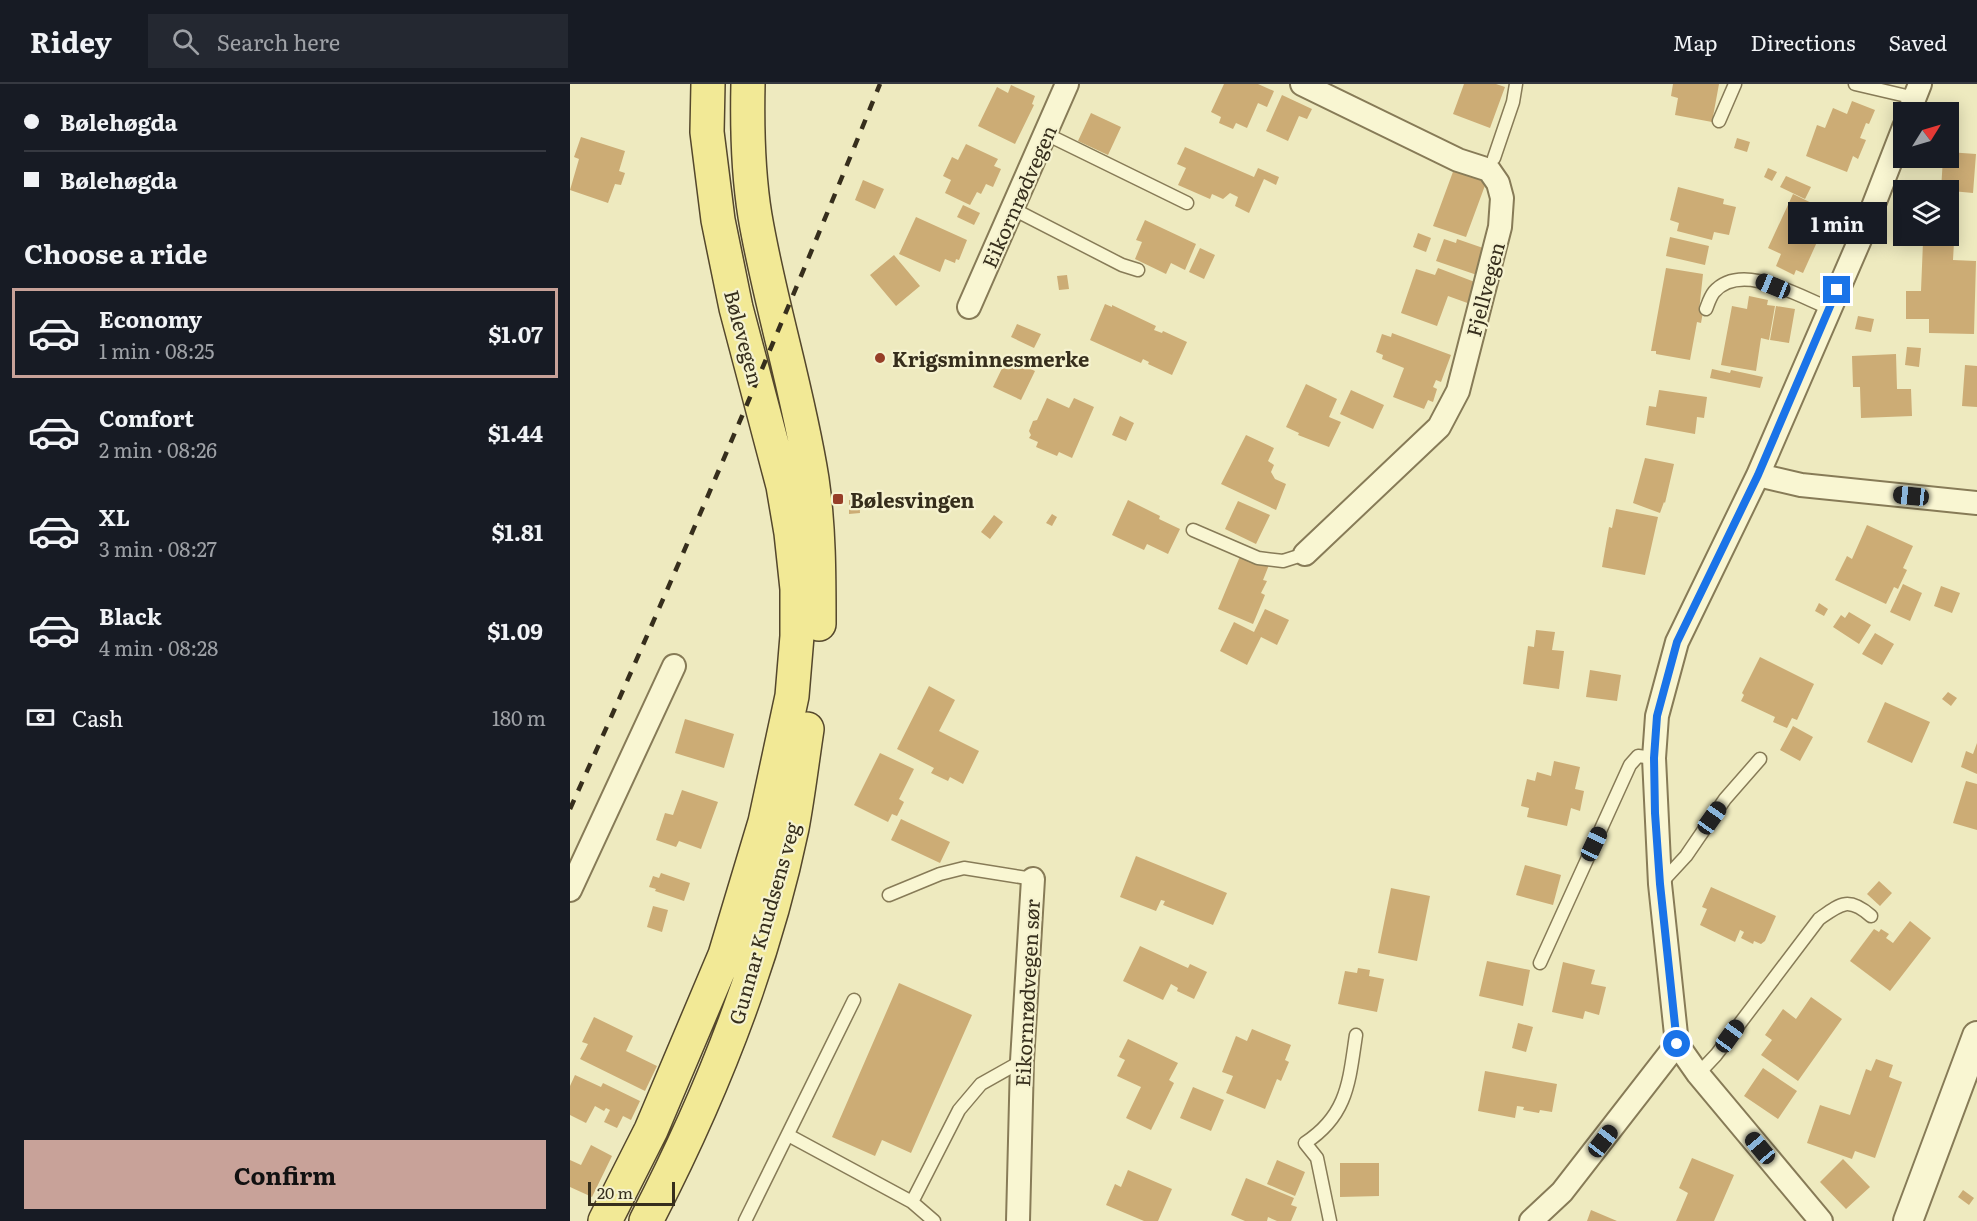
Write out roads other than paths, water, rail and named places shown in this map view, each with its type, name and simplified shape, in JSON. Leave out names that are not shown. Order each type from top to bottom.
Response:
[{"type":"main road","name":"Bølevegen","points":[[708,84],[707,132],[718,220],[736,309],[808,580]]},
{"type":"main road","name":"Bølevegen","points":[[748,84],[747,129],[754,214],[812,477],[818,519],[808,580]]},
{"type":"main road","name":"Gunnar Knudsens veg","points":[[605,1221],[651,1130],[725,955],[765,822],[792,696],[797,636],[808,580]]},
{"type":"main road","name":"Gunnar Knudsens veg","points":[[646,1221],[676,1164],[722,1062],[754,970],[792,828],[819,633],[808,580]]},
{"type":"street","name":"Eikornrødvegen","points":[[969,307],[1067,84]]},
{"type":"street","points":[[1302,84],[1458,160],[1492,164]]},
{"type":"street","points":[[1821,1221],[1698,1074],[1677,1044],[1660,884],[1654,758],[1657,716],[1677,642],[1758,475],[1862,235],[1893,156]]},
{"type":"street","name":"Fjellvegen","points":[[1305,554],[1439,427],[1458,391],[1500,227],[1502,198],[1492,164]]},
{"type":"street","points":[[1758,475],[1801,485],[1977,503]]},
{"type":"street","points":[[570,890],[674,666]]},
{"type":"street","name":"Eikornrødvegen sør","points":[[1018,1221],[1022,1060],[1033,879]]},
{"type":"street","points":[[1908,1221],[1977,1036]]},
{"type":"street","points":[[1531,1221],[1562,1192],[1677,1044]]},
{"type":"lane","points":[[1492,164],[1513,102],[1516,84]]},
{"type":"lane","points":[[1719,121],[1736,84]]},
{"type":"lane","points":[[1855,84],[1915,98]]},
{"type":"lane","points":[[1046,134],[1187,203]]},
{"type":"lane","points":[[1013,209],[1122,265],[1138,270]]},
{"type":"lane","points":[[1706,309],[1713,292],[1730,280],[1755,279],[1829,308]]},
{"type":"lane","points":[[1193,530],[1258,558],[1283,561],[1305,554]]},
{"type":"lane","points":[[1540,963],[1630,765],[1638,756],[1654,758]]},
{"type":"lane","points":[[1660,884],[1686,856],[1725,800],[1760,759]]},
{"type":"lane","name":"Eikornrødvegen sør","points":[[889,895],[940,874],[964,868],[1033,879]]},
{"type":"lane","points":[[1698,1074],[1716,1054],[1819,919],[1839,904],[1848,904],[1864,910],[1871,916]]},
{"type":"lane","points":[[745,1221],[854,1000]]},
{"type":"lane","points":[[1330,1221],[1317,1158],[1305,1143],[1327,1127],[1340,1108],[1349,1081],[1356,1035]]},
{"type":"lane","points":[[912,1202],[959,1110],[981,1084],[1022,1060]]},
{"type":"lane","points":[[788,1135],[912,1202],[934,1221]]},
{"type":"railway","points":[[570,809],[728,448],[880,84]]},
{"type":"place","name":"Krigsminnesmerke","points":[[880,358]]},
{"type":"place","name":"Bølesvingen","points":[[838,499]]}]
